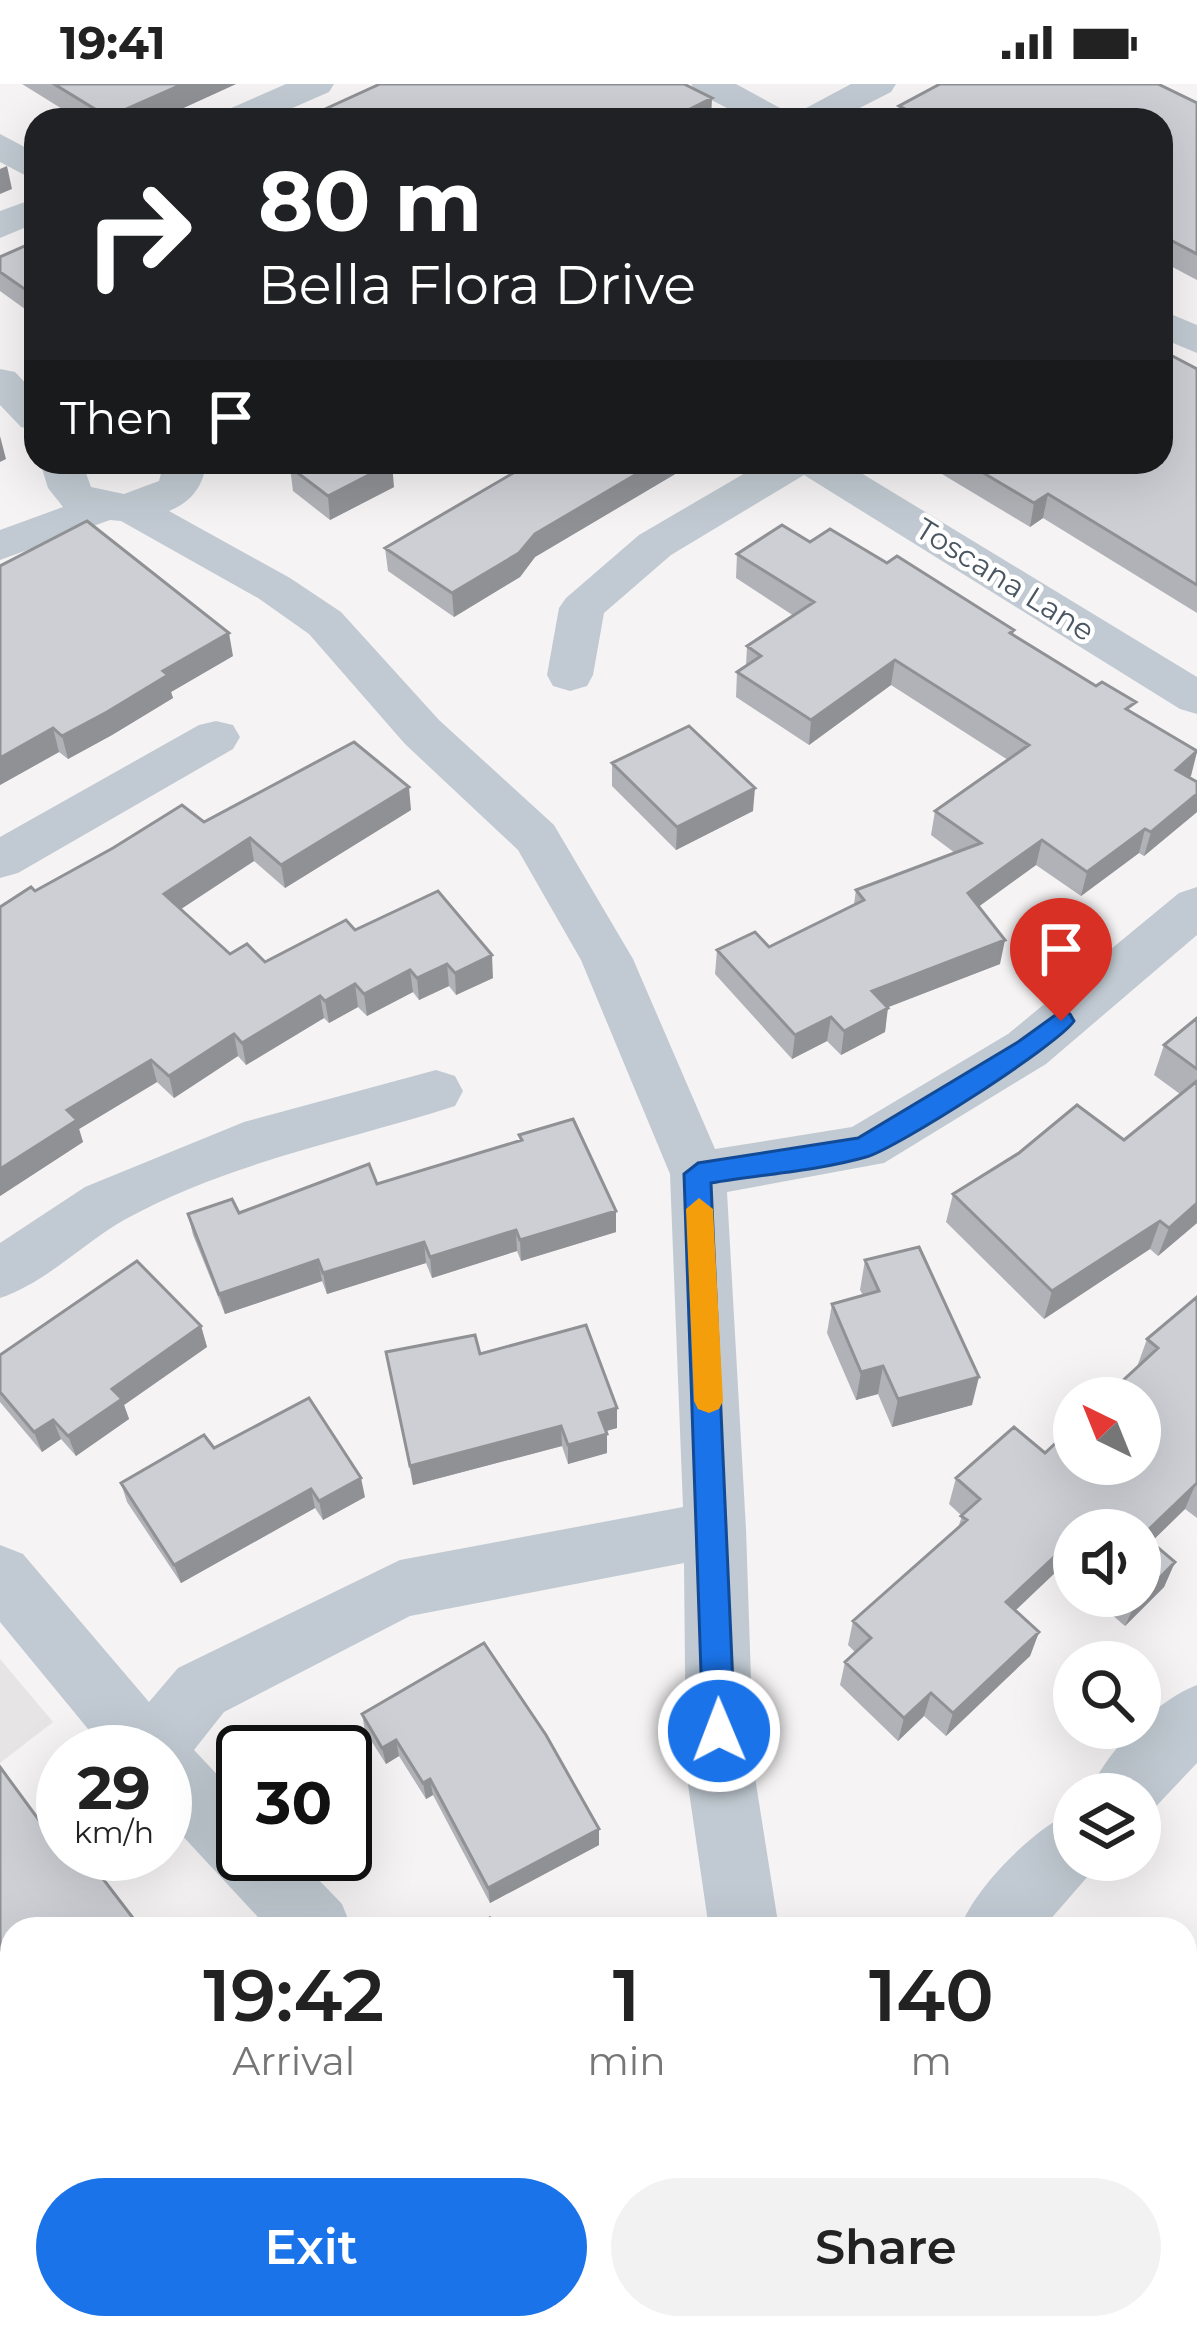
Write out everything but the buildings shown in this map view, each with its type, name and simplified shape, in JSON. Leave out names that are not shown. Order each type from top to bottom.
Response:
[{"type":"street","points":[[262,108],[316,84]]},
{"type":"street","points":[[709,84],[755,108]]},
{"type":"street","points":[[831,108],[878,84]]},
{"type":"street","points":[[0,379],[24,405]]},
{"type":"street","points":[[0,522],[58,474]]},
{"type":"street","points":[[65,474],[66,486],[80,500],[116,508],[274,588],[325,623],[422,732],[536,838],[608,958],[698,1174],[715,1529],[720,1771],[742,1917]]},
{"type":"street","points":[[0,546],[116,508],[156,501],[183,474]]},
{"type":"street","points":[[192,474],[274,588]]},
{"type":"street","points":[[570,675],[583,608],[655,545],[775,474]]},
{"type":"street","name":"Toscana Lane","points":[[833,474],[1197,698]]},
{"type":"street","points":[[0,860],[216,737]]},
{"type":"street","points":[[698,1174],[864,1147],[1027,1049],[1197,906]]},
{"type":"street","points":[[0,1274],[105,1203],[264,1138],[436,1091]]},
{"type":"street","points":[[172,1725],[201,1690],[400,1589],[715,1529]]},
{"type":"street","points":[[0,1574],[127,1725]]},
{"type":"street","points":[[1142,1773],[1197,1716]]},
{"type":"street","points":[[192,1797],[216,1822]]},
{"type":"street","points":[[1005,1917],[1053,1867]]},
{"type":"street","points":[[271,1881],[306,1917]]},
{"type":"shaded area","points":[[0,1659],[53,1722],[36,1725],[36,1735],[0,1763]]},
{"type":"slow traffic","points":[[699,1209],[709,1401]]},
{"type":"route","points":[[719,1731],[715,1529],[698,1174],[864,1147],[1027,1049],[1061,1021]]}]
